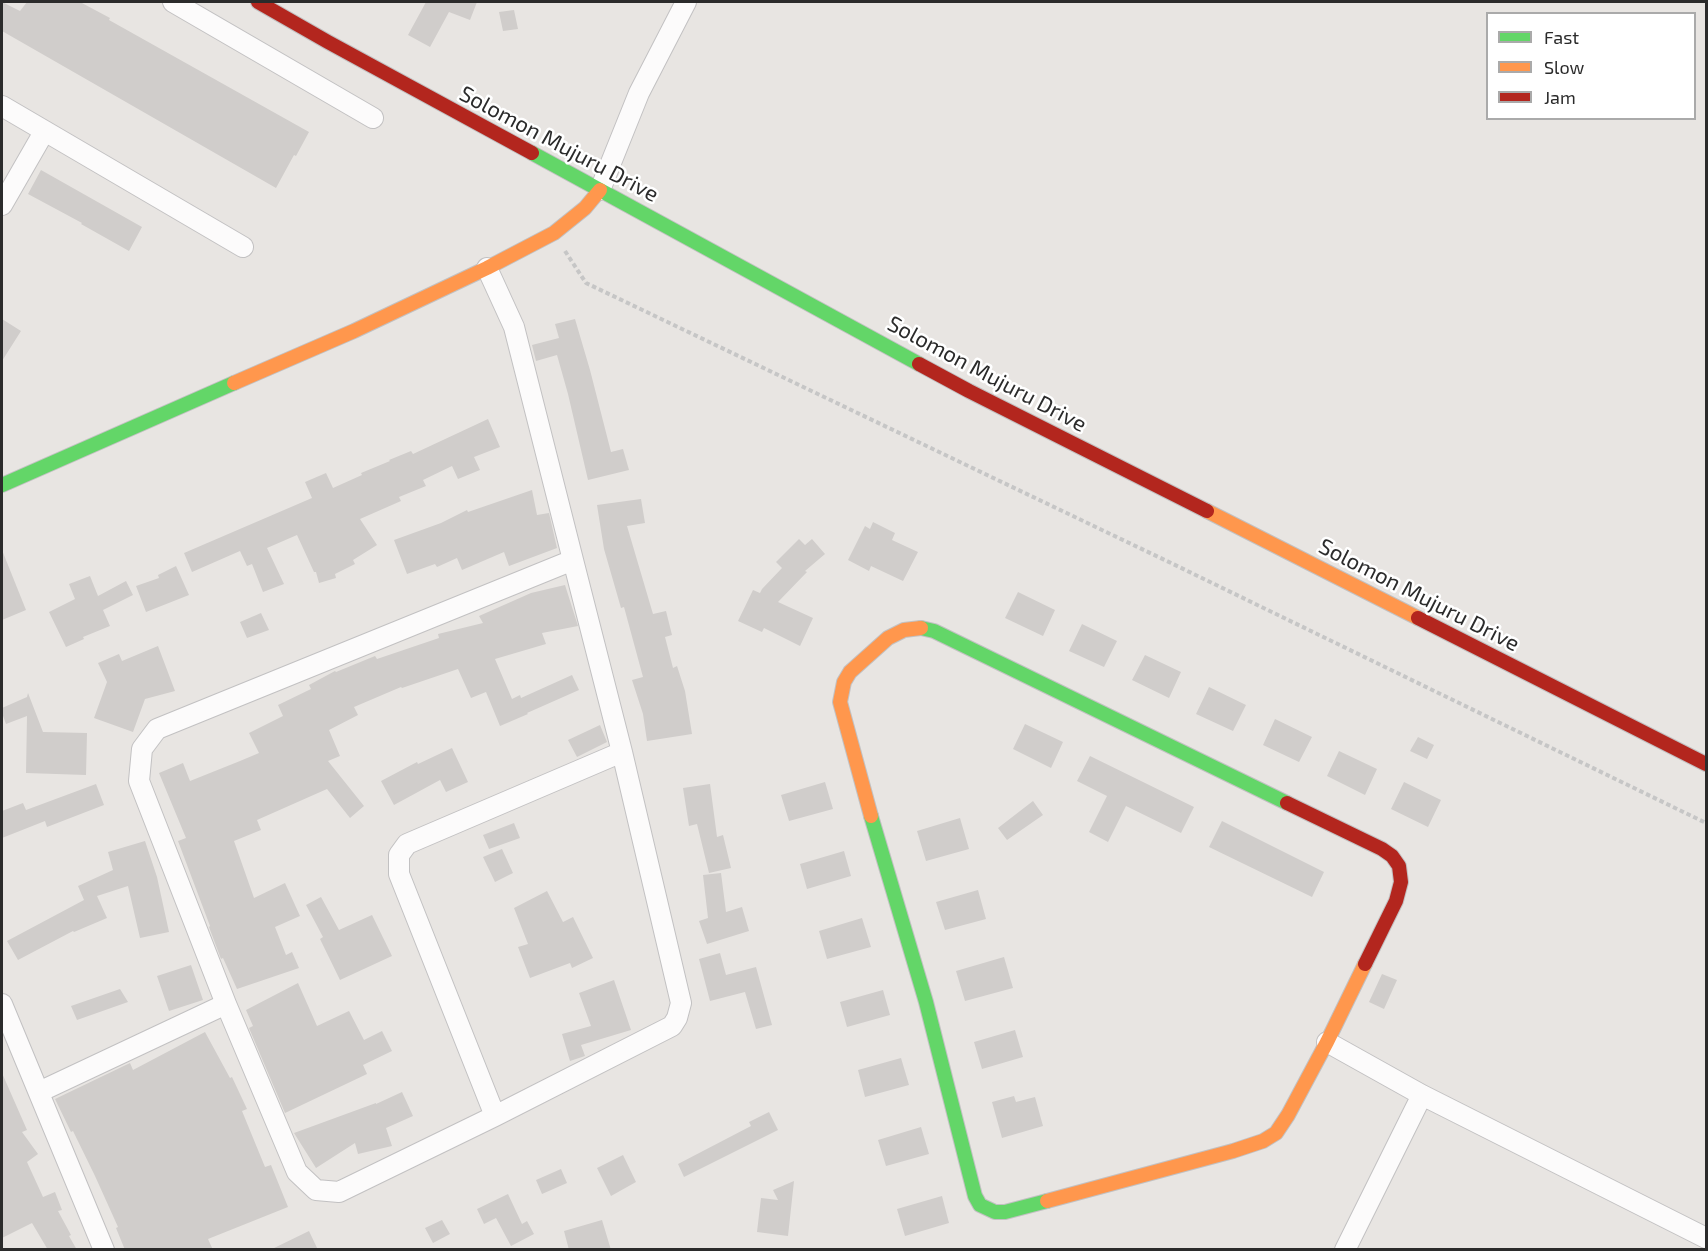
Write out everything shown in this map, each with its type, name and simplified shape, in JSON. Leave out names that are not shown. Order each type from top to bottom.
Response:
[{"type":"street","points":[[173,2],[373,118]]},
{"type":"street","name":"Solomon Mujuru Drive","points":[[258,2],[969,391],[1707,764]]},
{"type":"street","points":[[2,485],[354,331],[487,268],[554,233],[585,208],[600,190],[639,93],[686,2]]},
{"type":"street","points":[[2,106],[243,247]]},
{"type":"street","points":[[2,205],[44,132]]},
{"type":"street","points":[[487,268],[514,327],[622,752],[681,1003],[672,1026],[339,1192],[316,1190],[297,1172],[226,1004],[139,781],[142,749],[158,729],[573,560]]},
{"type":"street","points":[[921,628],[934,631],[1374,845],[1392,856],[1401,873],[1396,901],[1327,1042],[1288,1115],[1276,1133],[1263,1141],[1005,1212],[995,1212],[980,1204],[975,1196],[926,1002],[840,702],[844,682],[850,672],[888,638],[904,630],[921,628]]},
{"type":"street","points":[[495,1116],[399,873],[399,855],[407,844],[622,752]]},
{"type":"street","points":[[2,1004],[104,1250]]},
{"type":"street","points":[[39,1092],[226,1004]]},
{"type":"street","points":[[1327,1042],[1422,1095],[1707,1238]]},
{"type":"street","points":[[1345,1250],[1422,1095]]},
{"type":"path","points":[[554,233],[586,283],[1182,568],[1707,823]]},
{"type":"building","points":[[2,2],[20,11],[27,2],[80,2],[309,132],[276,188],[2,31]]},
{"type":"building","points":[[426,2],[477,2],[470,20],[449,12],[430,47],[408,35]]},
{"type":"building","points":[[514,10],[518,29],[503,31],[499,12]]},
{"type":"building","points":[[41,170],[142,227],[129,251],[28,194]]},
{"type":"building","points":[[2,319],[21,331],[2,361]]},
{"type":"building","points":[[575,319],[611,452],[623,449],[629,470],[588,480],[557,355],[536,361],[532,345],[559,338],[555,324]]},
{"type":"building","points":[[488,419],[500,447],[474,457],[480,470],[458,479],[452,466],[423,480],[426,486],[399,497],[401,501],[360,519],[377,545],[353,560],[355,564],[335,574],[336,578],[319,583],[316,572],[297,535],[267,548],[284,584],[263,592],[252,564],[247,566],[240,551],[192,572],[184,553],[312,498],[305,482],[326,473],[333,488],[389,460],[411,451],[413,454]]},
{"type":"building","points":[[532,490],[537,515],[549,513],[557,548],[509,566],[504,552],[462,570],[457,558],[437,567],[435,564],[407,574],[394,540],[441,523],[467,510],[468,512]]},
{"type":"building","points":[[641,499],[645,523],[627,526],[653,614],[666,611],[672,635],[665,637],[673,668],[677,666],[685,691],[692,734],[647,741],[643,714],[632,680],[643,677],[624,607],[621,608],[604,549],[597,505]]},
{"type":"building","points":[[873,522],[895,533],[892,540],[918,552],[903,581],[871,566],[869,571],[848,560],[865,526],[870,529]]},
{"type":"building","points":[[799,539],[805,545],[812,539],[825,554],[805,571],[807,572],[778,602],[813,618],[800,646],[764,628],[762,632],[738,621],[753,590],[760,593],[782,568],[776,562]]},
{"type":"building","points":[[2,550],[26,610],[2,620]]},
{"type":"building","points":[[176,566],[189,595],[146,612],[136,586],[159,578],[158,575]]},
{"type":"building","points":[[90,576],[98,596],[126,581],[133,595],[103,610],[110,626],[66,647],[49,612],[75,599],[69,584]]},
{"type":"building","points":[[565,585],[578,626],[542,633],[546,644],[495,659],[512,699],[520,695],[521,698],[572,675],[579,690],[500,726],[486,692],[471,698],[458,669],[401,687],[354,707],[358,715],[329,730],[340,756],[328,761],[364,806],[350,818],[327,789],[257,820],[261,830],[234,841],[254,898],[285,883],[300,916],[275,927],[286,955],[292,952],[299,968],[237,989],[223,958],[221,959],[209,927],[178,841],[186,838],[159,773],[183,763],[190,781],[259,753],[249,733],[283,716],[278,705],[311,689],[309,685],[335,671],[375,656],[377,659],[439,638],[438,634],[483,623],[479,616],[531,593]]},
{"type":"building","points":[[1018,592],[1055,610],[1043,636],[1005,618]]},
{"type":"building","points":[[261,613],[269,630],[247,638],[240,622]]},
{"type":"building","points":[[1082,624],[1117,641],[1104,667],[1069,651]]},
{"type":"building","points":[[158,646],[175,691],[145,699],[133,732],[94,718],[107,682],[98,663],[119,654],[122,661]]},
{"type":"building","points":[[1145,655],[1181,672],[1169,698],[1132,680]]},
{"type":"building","points":[[1209,687],[1246,705],[1233,731],[1196,714]]},
{"type":"building","points":[[28,693],[43,732],[87,733],[86,775],[26,773],[27,716],[6,724],[2,708],[27,697]]},
{"type":"building","points":[[1275,719],[1312,737],[1299,762],[1263,745]]},
{"type":"building","points":[[1025,724],[1063,742],[1051,768],[1013,749]]},
{"type":"building","points":[[600,725],[607,742],[577,757],[568,740]]},
{"type":"building","points":[[1418,737],[1434,745],[1427,759],[1410,751]]},
{"type":"building","points":[[452,748],[468,782],[446,792],[440,780],[394,805],[381,781],[417,762],[418,764]]},
{"type":"building","points":[[1339,751],[1377,769],[1365,795],[1327,776]]},
{"type":"building","points":[[1090,756],[1194,807],[1181,833],[1126,806],[1108,842],[1089,832],[1107,796],[1077,781]]},
{"type":"building","points":[[825,782],[833,809],[789,821],[781,795]]},
{"type":"building","points":[[1404,782],[1441,800],[1428,827],[1391,809]]},
{"type":"building","points":[[96,784],[104,805],[47,827],[45,821],[2,838],[2,811],[23,803],[26,810]]},
{"type":"building","points":[[710,784],[717,837],[723,835],[731,868],[709,873],[697,824],[689,826],[683,788]]},
{"type":"building","points":[[1033,801],[1043,815],[1007,840],[998,828]]},
{"type":"building","points":[[960,818],[969,849],[926,861],[917,831]]},
{"type":"building","points":[[1222,821],[1324,872],[1312,897],[1209,847]]},
{"type":"building","points":[[514,823],[520,838],[489,849],[483,835]]},
{"type":"building","points":[[145,841],[157,877],[169,932],[140,938],[128,886],[97,896],[107,918],[73,931],[18,960],[7,941],[84,900],[78,886],[113,870],[108,852]]},
{"type":"building","points":[[502,849],[513,873],[495,882],[483,857]]},
{"type":"building","points":[[844,851],[851,876],[807,889],[800,864]]},
{"type":"building","points":[[721,873],[726,912],[742,907],[749,931],[707,944],[699,921],[708,918],[703,875]]},
{"type":"building","points":[[978,890],[986,919],[945,930],[936,902]]},
{"type":"building","points":[[547,891],[563,922],[573,917],[593,958],[572,968],[570,963],[530,978],[518,947],[528,944],[514,908]]},
{"type":"building","points":[[321,897],[339,930],[372,915],[392,956],[340,980],[320,939],[323,937],[306,905]]},
{"type":"building","points":[[862,918],[871,947],[827,959],[819,931]]},
{"type":"building","points":[[720,953],[726,975],[756,967],[772,1025],[756,1029],[745,992],[710,1001],[699,959]]},
{"type":"building","points":[[1004,957],[1013,988],[965,1001],[956,971]]},
{"type":"building","points":[[191,965],[203,1000],[169,1011],[157,976]]},
{"type":"building","points":[[1382,974],[1397,980],[1384,1009],[1369,1002]]},
{"type":"building","points":[[614,980],[631,1030],[581,1045],[585,1056],[570,1061],[562,1034],[591,1026],[579,993]]},
{"type":"building","points":[[298,983],[317,1026],[349,1011],[364,1040],[382,1031],[392,1051],[363,1065],[367,1074],[285,1113],[249,1028],[253,1026],[246,1010]]},
{"type":"building","points":[[120,989],[128,1002],[77,1020],[71,1006]]},
{"type":"building","points":[[883,990],[890,1015],[847,1027],[840,1002]]},
{"type":"building","points":[[1015,1030],[1023,1057],[982,1069],[974,1042]]},
{"type":"building","points":[[205,1032],[230,1078],[232,1077],[247,1109],[242,1111],[265,1167],[271,1165],[288,1207],[208,1239],[213,1250],[125,1250],[116,1228],[118,1227],[95,1176],[55,1099],[130,1063],[133,1070]]},
{"type":"building","points":[[901,1058],[909,1085],[865,1097],[858,1070]]},
{"type":"building","points":[[2,1073],[27,1130],[22,1132],[38,1154],[27,1162],[43,1197],[55,1192],[62,1210],[58,1211],[77,1250],[48,1250],[32,1223],[2,1238]]},
{"type":"building","points":[[402,1092],[413,1116],[386,1128],[392,1146],[358,1154],[355,1143],[316,1168],[294,1133],[376,1104]]},
{"type":"building","points":[[1014,1096],[1016,1102],[1035,1097],[1043,1126],[1002,1138],[992,1102]]},
{"type":"building","points":[[769,1112],[778,1130],[684,1177],[678,1164],[751,1126],[749,1122]]},
{"type":"building","points":[[921,1127],[929,1154],[886,1166],[878,1140]]},
{"type":"building","points":[[623,1155],[636,1182],[611,1196],[597,1168]]},
{"type":"building","points":[[561,1169],[567,1183],[542,1194],[536,1180]]},
{"type":"building","points":[[794,1181],[788,1236],[757,1232],[761,1198],[778,1200],[773,1190]]},
{"type":"building","points":[[508,1194],[522,1224],[527,1221],[534,1234],[511,1246],[496,1218],[484,1224],[477,1209]]},
{"type":"building","points":[[942,1196],[949,1223],[905,1236],[897,1209]]},
{"type":"building","points":[[442,1220],[450,1234],[433,1243],[425,1228]]},
{"type":"building","points":[[602,1220],[611,1250],[569,1250],[564,1231]]},
{"type":"building","points":[[309,1231],[318,1250],[270,1250]]},
{"type":"traffic: fast","points":[[532,153],[919,364]]},
{"type":"traffic: fast","points":[[2,485],[234,383]]},
{"type":"traffic: fast","points":[[921,628],[934,631],[1287,803]]},
{"type":"traffic: fast","points":[[871,816],[926,1002],[975,1196],[980,1205],[995,1212],[1005,1212],[1047,1201]]},
{"type":"traffic: slow","points":[[234,383],[354,331],[487,268],[554,233],[585,208],[600,190]]},
{"type":"traffic: slow","points":[[1207,511],[1418,618]]},
{"type":"traffic: slow","points":[[871,816],[840,702],[844,682],[850,672],[888,638],[904,630],[921,628]]},
{"type":"traffic: slow","points":[[1047,1201],[1233,1151],[1263,1141],[1276,1133],[1327,1042],[1365,964]]},
{"type":"traffic: jam","points":[[258,2],[532,153]]},
{"type":"traffic: jam","points":[[919,364],[1207,511]]},
{"type":"traffic: jam","points":[[1418,618],[1706,764]]},
{"type":"traffic: jam","points":[[1287,803],[1382,849],[1392,856],[1399,866],[1401,882],[1396,901],[1365,964]]}]
